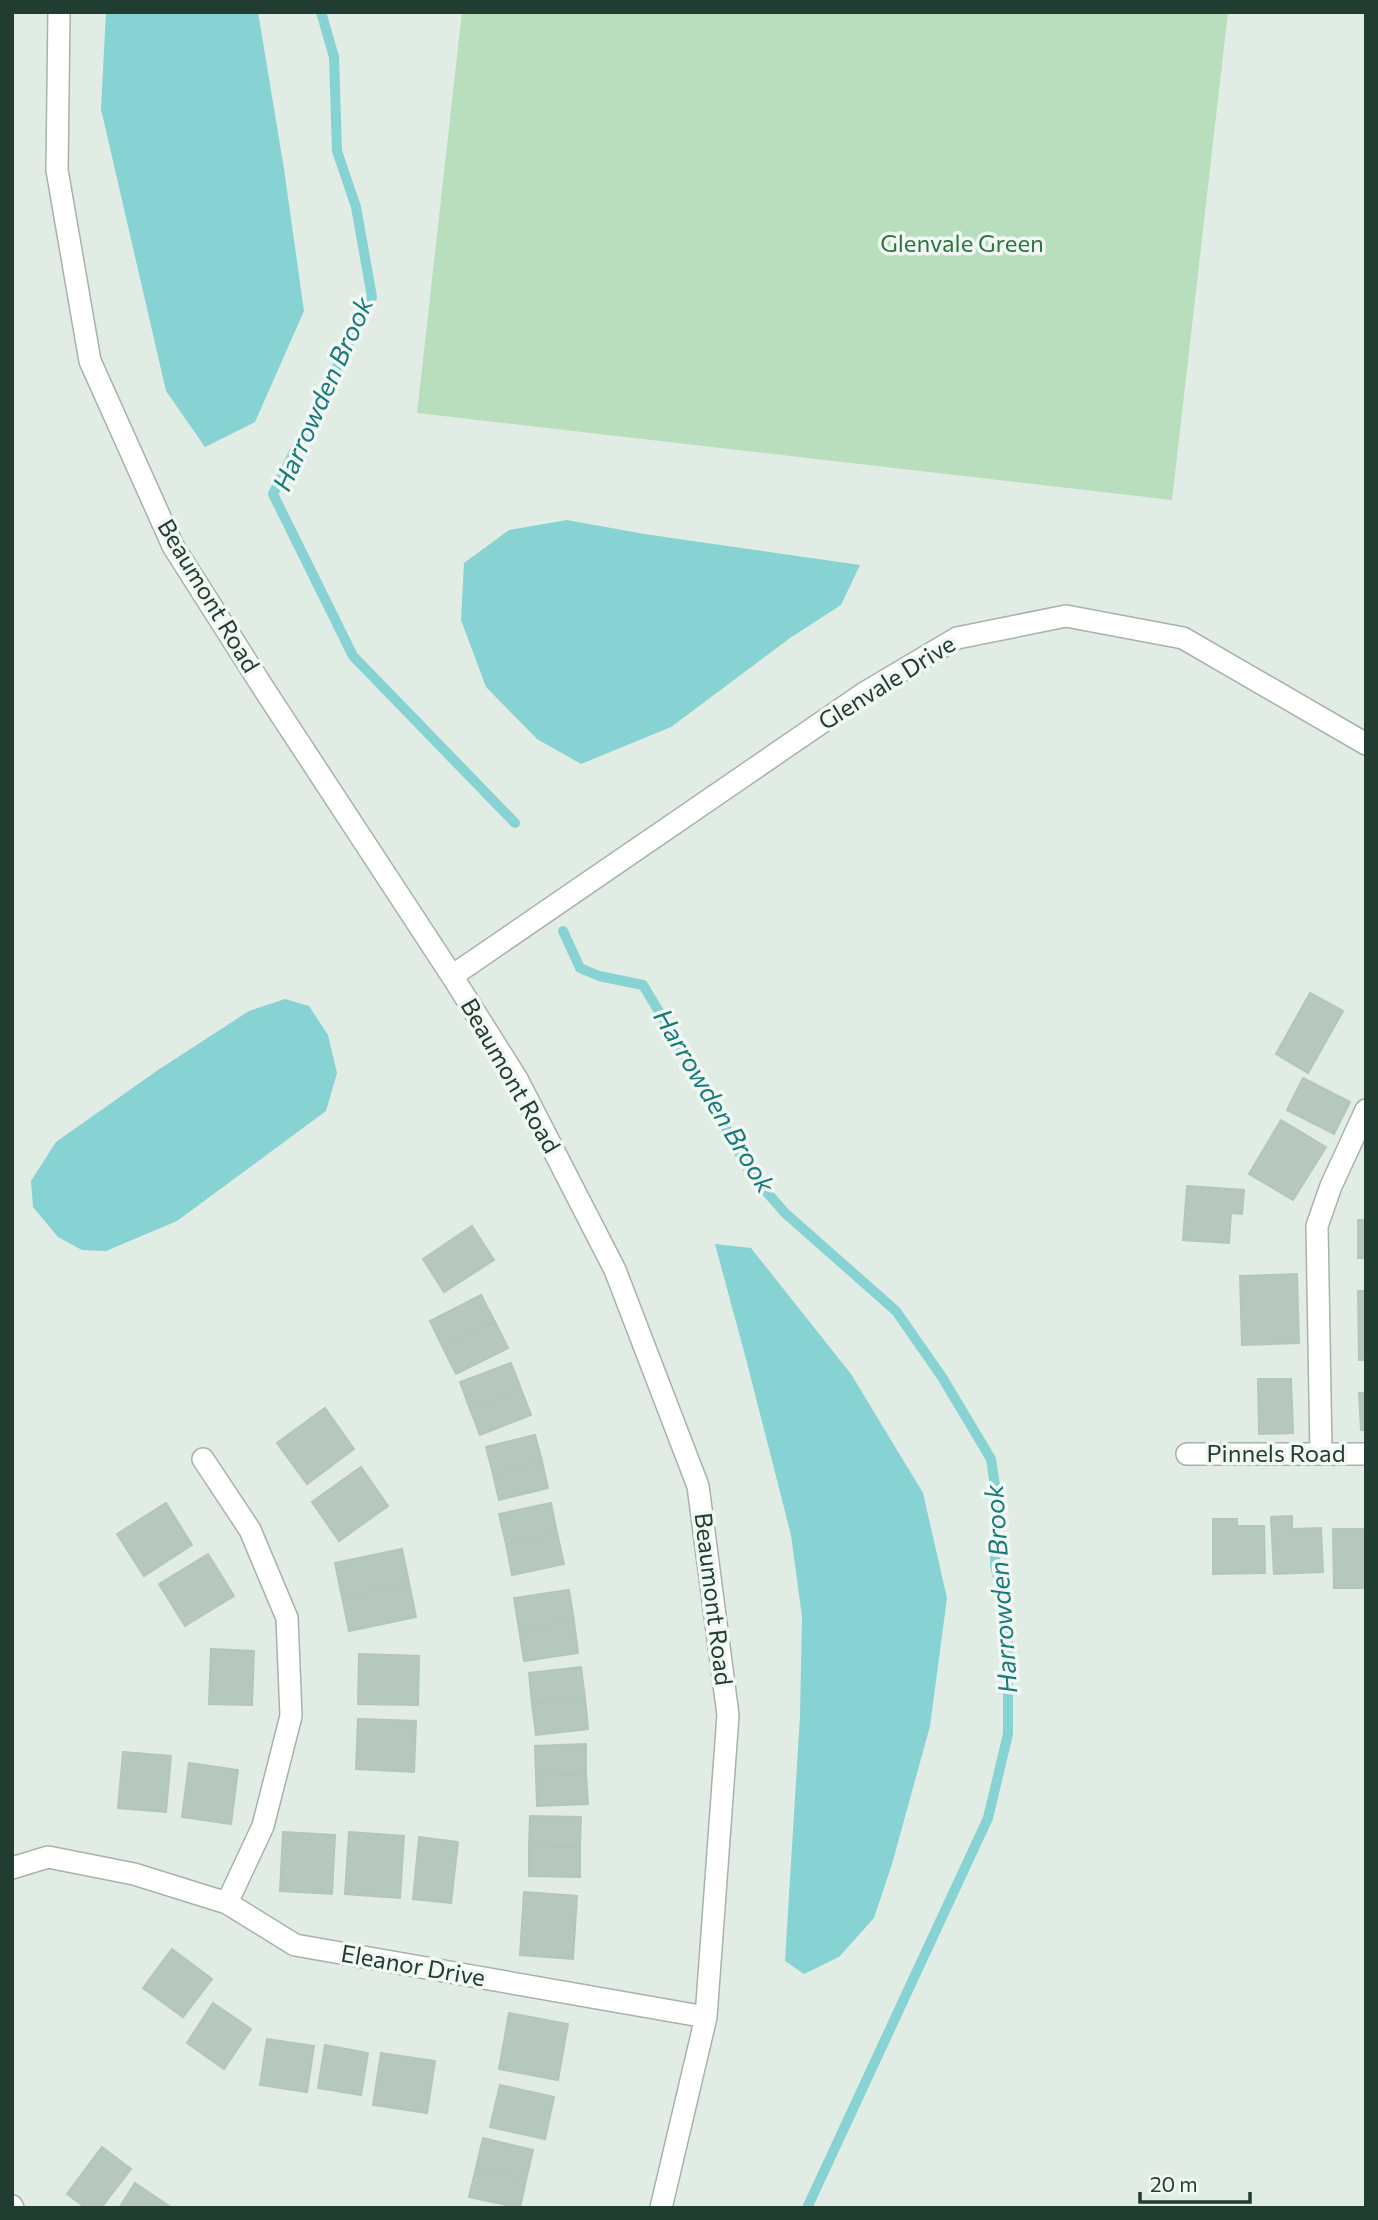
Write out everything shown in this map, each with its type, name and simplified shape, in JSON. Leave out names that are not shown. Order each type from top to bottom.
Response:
[{"type":"street","name":"Beaumont Road","points":[[59,12],[57,170],[90,361],[173,547],[517,1079],[615,1270],[698,1486],[727,1714],[706,2017],[661,2208]]},
{"type":"street","name":"Glenvale Drive","points":[[452,976],[866,692],[957,638],[1066,616],[1183,638],[1366,744]]},
{"type":"street","points":[[1321,1454],[1317,1226],[1331,1186],[1366,1110]]},
{"type":"street","name":"Pinnels Road","points":[[1187,1454],[1366,1454]]},
{"type":"street","points":[[203,1460],[250,1530],[287,1618],[291,1716],[263,1826],[227,1903]]},
{"type":"street","name":"Eleanor Drive","points":[[12,1868],[48,1857],[134,1874],[227,1903],[295,1945],[706,2017]]},
{"type":"green space","name":"Glenvale Green","points":[[462,12],[1228,12],[1172,500],[417,413]]},
{"type":"water","points":[[106,12],[258,12],[304,311],[255,422],[205,447],[166,391],[101,109]]},
{"type":"water","points":[[567,520],[644,534],[860,565],[841,605],[790,638],[671,727],[581,764],[537,739],[486,687],[461,620],[464,563],[509,530]]},
{"type":"water","points":[[285,999],[309,1006],[328,1035],[337,1073],[326,1111],[177,1221],[106,1251],[82,1250],[58,1237],[33,1207],[31,1181],[56,1142],[158,1070],[249,1011]]},
{"type":"water","points":[[715,1244],[751,1248],[851,1374],[923,1493],[947,1598],[930,1726],[892,1864],[874,1918],[839,1957],[804,1974],[785,1961],[800,1716],[802,1617],[791,1535]]},
{"type":"building","points":[[1310,993],[1343,1011],[1308,1073],[1276,1054]]},
{"type":"building","points":[[1303,1078],[1350,1102],[1334,1134],[1287,1110]]},
{"type":"building","points":[[1281,1120],[1326,1147],[1293,1200],[1249,1174]]},
{"type":"building","points":[[1187,1186],[1244,1190],[1242,1214],[1231,1213],[1229,1243],[1183,1240]]},
{"type":"building","points":[[1358,1220],[1366,1220],[1366,1258],[1358,1258]]},
{"type":"building","points":[[472,1226],[494,1260],[444,1292],[423,1259]]},
{"type":"building","points":[[1297,1274],[1299,1343],[1242,1345],[1240,1276]]},
{"type":"building","points":[[1358,1291],[1366,1291],[1366,1360],[1359,1360]]},
{"type":"building","points":[[481,1295],[495,1322],[443,1348],[430,1321]]},
{"type":"building","points":[[495,1322],[508,1348],[456,1374],[443,1348]]},
{"type":"building","points":[[511,1363],[521,1389],[470,1409],[460,1382]]},
{"type":"building","points":[[1258,1379],[1291,1379],[1293,1433],[1259,1434]]},
{"type":"building","points":[[521,1389],[531,1415],[480,1435],[470,1409]]},
{"type":"building","points":[[1359,1393],[1366,1393],[1366,1430],[1361,1430]]},
{"type":"building","points":[[325,1408],[354,1449],[307,1484],[277,1443]]},
{"type":"building","points":[[535,1435],[542,1461],[493,1474],[486,1447]]},
{"type":"building","points":[[542,1461],[548,1488],[499,1500],[493,1474]]},
{"type":"building","points":[[361,1467],[388,1506],[339,1541],[312,1502]]},
{"type":"building","points":[[166,1503],[192,1545],[144,1576],[117,1534]]},
{"type":"building","points":[[551,1503],[557,1533],[506,1544],[499,1514]]},
{"type":"building","points":[[1292,1516],[1292,1529],[1321,1528],[1323,1572],[1274,1574],[1271,1517]]},
{"type":"building","points":[[1213,1519],[1237,1519],[1237,1526],[1264,1526],[1265,1573],[1213,1574]]},
{"type":"building","points":[[1333,1529],[1365,1529],[1366,1588],[1334,1588]]},
{"type":"building","points":[[557,1533],[564,1564],[512,1575],[506,1544]]},
{"type":"building","points":[[402,1549],[409,1583],[342,1597],[335,1563]]},
{"type":"building","points":[[208,1554],[234,1596],[185,1626],[159,1584]]},
{"type":"building","points":[[409,1583],[416,1617],[349,1631],[342,1597]]},
{"type":"building","points":[[569,1590],[574,1621],[519,1629],[514,1598]]},
{"type":"building","points":[[574,1621],[578,1653],[524,1661],[519,1629]]},
{"type":"building","points":[[211,1649],[254,1651],[252,1705],[209,1704]]},
{"type":"building","points":[[359,1654],[419,1656],[418,1705],[358,1704]]},
{"type":"building","points":[[581,1667],[585,1698],[532,1704],[529,1673]]},
{"type":"building","points":[[585,1698],[588,1729],[536,1735],[532,1704]]},
{"type":"building","points":[[358,1719],[416,1721],[414,1772],[356,1769]]},
{"type":"building","points":[[586,1744],[586,1774],[536,1776],[535,1746]]},
{"type":"building","points":[[123,1752],[171,1756],[166,1812],[118,1808]]},
{"type":"building","points":[[189,1763],[238,1770],[231,1824],[182,1817]]},
{"type":"building","points":[[586,1774],[588,1804],[537,1806],[536,1776]]},
{"type":"building","points":[[530,1816],[581,1817],[580,1847],[529,1846]]},
{"type":"building","points":[[283,1832],[335,1835],[332,1894],[280,1891]]},
{"type":"building","points":[[349,1832],[404,1836],[400,1898],[345,1894]]},
{"type":"building","points":[[419,1837],[458,1842],[451,1903],[413,1899]]},
{"type":"building","points":[[529,1846],[580,1847],[580,1877],[529,1876]]},
{"type":"building","points":[[524,1892],[577,1896],[573,1959],[520,1955]]},
{"type":"building","points":[[172,1949],[212,1979],[183,2017],[143,1988]]},
{"type":"building","points":[[213,2003],[251,2029],[224,2069],[187,2043]]},
{"type":"building","points":[[509,2013],[568,2024],[558,2080],[499,2069]]},
{"type":"building","points":[[267,2039],[314,2046],[307,2092],[260,2085]]},
{"type":"building","points":[[325,2045],[368,2053],[361,2095],[318,2088]]},
{"type":"building","points":[[381,2053],[435,2061],[427,2113],[373,2105]]},
{"type":"building","points":[[500,2085],[554,2097],[545,2139],[490,2127]]},
{"type":"building","points":[[483,2138],[533,2150],[526,2180],[476,2168]]},
{"type":"building","points":[[102,2147],[131,2169],[101,2208],[86,2208],[67,2194]]},
{"type":"building","points":[[476,2168],[526,2180],[520,2208],[469,2197]]},
{"type":"building","points":[[135,2183],[172,2208],[119,2208]]},
{"type":"waterway","name":"Harrowden Brook","points":[[321,12],[334,57],[337,151],[356,207],[372,297],[273,494],[353,656],[515,823]]},
{"type":"waterway","name":"Harrowden Brook","points":[[563,931],[580,968],[599,976],[643,985],[697,1075],[751,1174],[785,1213],[896,1311],[942,1377],[991,1459],[997,1499],[995,1565],[1008,1618],[1008,1734],[988,1818],[807,2208]]}]
